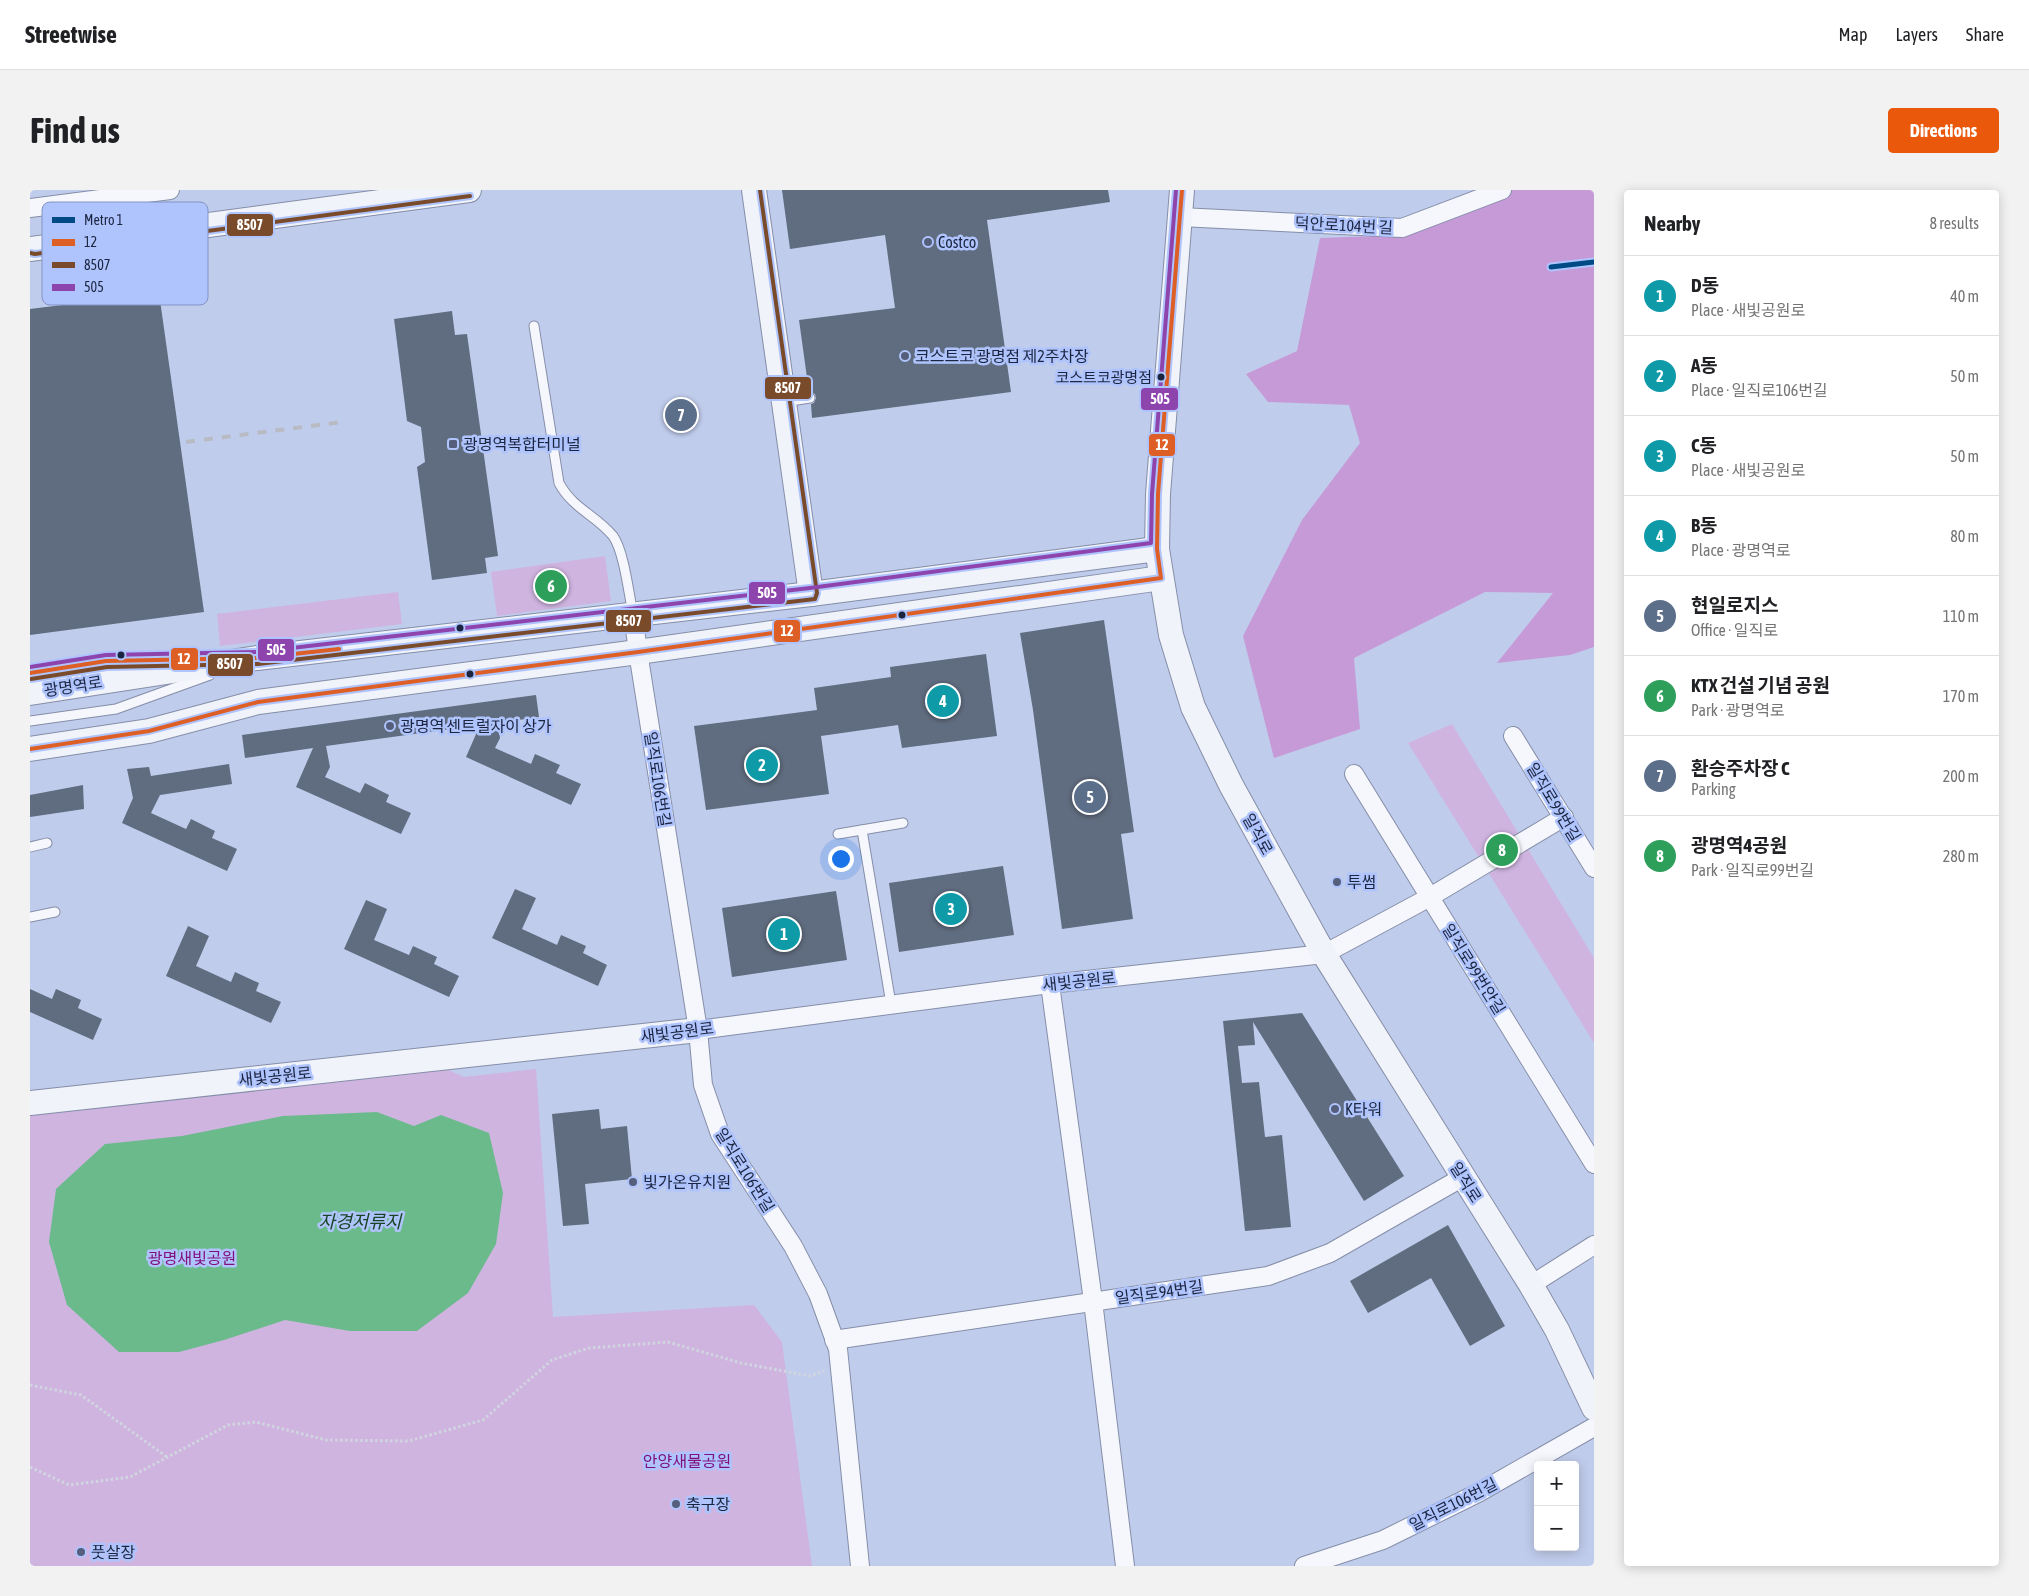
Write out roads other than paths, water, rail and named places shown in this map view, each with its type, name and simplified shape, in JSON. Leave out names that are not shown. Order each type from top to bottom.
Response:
[{"type":"street","points":[[77,202],[170,190]]},
{"type":"street","points":[[208,225],[469,190]]},
{"type":"street","points":[[754,190],[811,594]]},
{"type":"street","name":"일직로","points":[[1182,190],[1158,494],[1158,549],[1171,635],[1193,707],[1230,785],[1324,954],[1531,1285],[1557,1330],[1594,1408]]},
{"type":"street","name":"덕안로104번 길","points":[[1179,227],[1402,228],[1502,190]]},
{"type":"street","name":"광명역로","points":[[30,693],[257,658],[811,594],[1158,549]]},
{"type":"street","points":[[30,749],[149,731],[258,702],[638,652],[1161,578]]},
{"type":"street","name":"일직로106번길","points":[[633,614],[698,1030],[703,1085],[720,1134],[793,1246],[818,1294],[838,1350],[860,1566]]},
{"type":"street","name":"일직로99번길","points":[[1513,736],[1594,868]]},
{"type":"street","name":"일직로99번안길","points":[[1354,774],[1594,1164]]},
{"type":"street","points":[[1324,954],[1430,897],[1564,817]]},
{"type":"street","name":"새빛공원로","points":[[30,1103],[698,1030],[1050,984],[1324,954]]},
{"type":"street","points":[[1050,984],[1093,1301],[1124,1566]]},
{"type":"street","name":"일직로94번길","points":[[834,1340],[1268,1276],[1330,1253],[1463,1177]]},
{"type":"street","points":[[1531,1285],[1594,1246]]},
{"type":"street","name":"일직로106번길","points":[[1304,1566],[1383,1540],[1478,1493],[1594,1427]]},
{"type":"lane","points":[[534,326],[559,483],[571,502],[614,537],[619,548],[633,614]]},
{"type":"lane","points":[[784,402],[810,398]]},
{"type":"lane","points":[[30,673],[106,661],[257,658]]},
{"type":"lane","points":[[30,721],[116,709],[257,658]]},
{"type":"lane","points":[[838,834],[902,823]]},
{"type":"lane","points":[[862,830],[891,1004]]},
{"type":"lane","points":[[30,846],[46,843]]},
{"type":"lane","points":[[30,916],[55,912]]},
{"type":"water","name":"자경저류지","points":[[377,1112],[414,1126],[441,1115],[489,1133],[503,1193],[496,1244],[468,1293],[417,1331],[350,1331],[285,1320],[224,1340],[179,1352],[119,1352],[67,1305],[49,1242],[56,1189],[105,1144],[182,1136],[283,1116]]},
{"type":"railway","points":[[186,442],[342,422]]},
{"type":"metro line","name":"1","points":[[1551,267],[1594,262]]},
{"type":"place","name":"Costco","points":[[928,242]]},
{"type":"place","name":"코스트코 광명점 제2주차장","points":[[905,356]]},
{"type":"place","name":"코스트코광명점","points":[[1161,377]]},
{"type":"place","name":"환승주차장 C","points":[[681,415]]},
{"type":"place","name":"광명역복합터미널","points":[[453,444]]},
{"type":"place","name":"KTX 건설 기념 공원","points":[[551,586]]},
{"type":"place","name":"B동","points":[[943,701]]},
{"type":"place","name":"광명역 센트럴자이 상가","points":[[390,726]]},
{"type":"place","name":"A동","points":[[762,765]]},
{"type":"place","name":"현일로지스","points":[[1090,797]]},
{"type":"place","name":"광명역4공원","points":[[1502,850]]},
{"type":"place","name":"투썸","points":[[1337,882]]},
{"type":"place","name":"C동","points":[[951,909]]},
{"type":"place","name":"D동","points":[[784,934]]},
{"type":"place","name":"K타워","points":[[1335,1109]]},
{"type":"place","name":"빛가온유치원","points":[[633,1182]]},
{"type":"place","name":"축구장","points":[[676,1504]]},
{"type":"place","name":"풋살장","points":[[81,1552]]},
{"type":"park label","name":"광명새빛공원","points":[[192,1258]]},
{"type":"park label","name":"안양새물공원","points":[[687,1461]]}]
